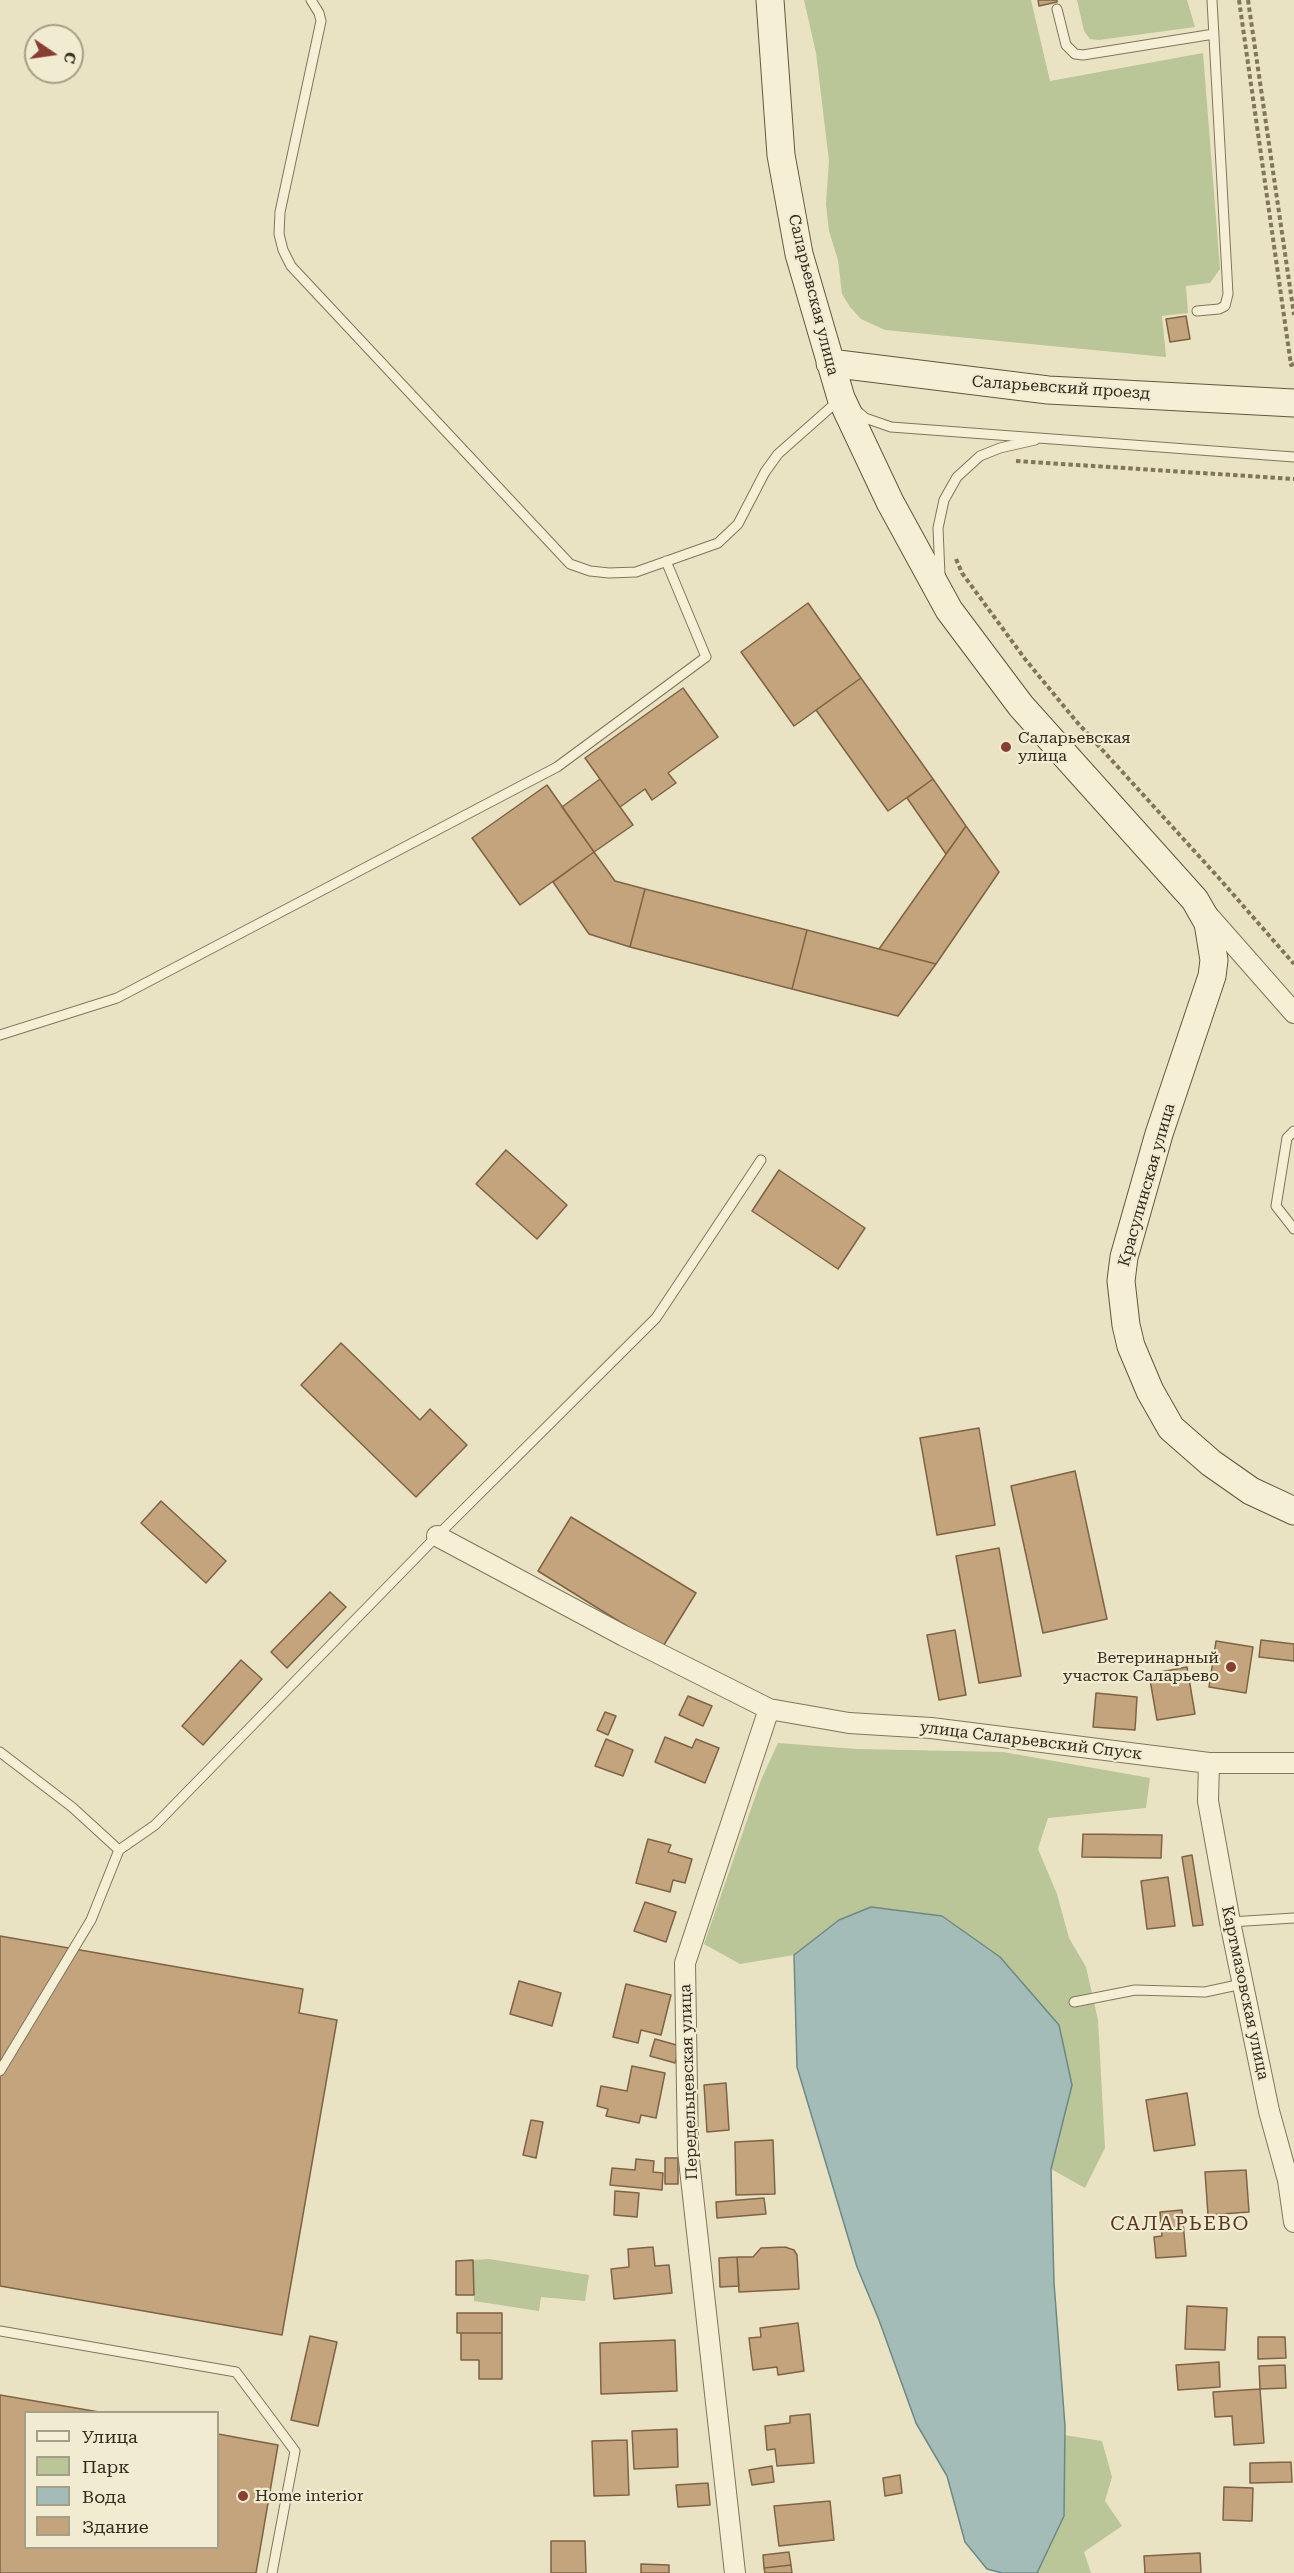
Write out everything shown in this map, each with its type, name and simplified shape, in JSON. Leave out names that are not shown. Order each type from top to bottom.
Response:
[{"type":"street","name":"Саларьевская улица","points":[[770,0],[781,155],[799,254],[841,398],[890,502],[949,610],[1022,706],[1294,1013]]},
{"type":"street","name":"Саларьевский проезд","points":[[830,363],[1048,390],[1294,403]]},
{"type":"street","name":"Красулинская улица","points":[[1195,900],[1209,923],[1214,960],[1212,976],[1159,1134],[1124,1257],[1121,1281],[1126,1325],[1131,1346],[1150,1391],[1171,1428],[1211,1463],[1251,1491],[1294,1511]]},
{"type":"street","name":"улица Саларьевский Спуск","points":[[437,1536],[770,1709],[849,1723],[943,1730],[1209,1763],[1294,1763]]},
{"type":"street","name":"Передельцевская улица","points":[[735,2573],[688,2151],[685,1964],[770,1709]]},
{"type":"street","name":"Картмазовская улица","points":[[1209,1763],[1208,1801],[1230,1922],[1269,2111],[1288,2180],[1294,2222]]},
{"type":"lane","points":[[311,0],[321,21],[280,212],[279,234],[283,250],[291,266],[570,564],[590,571],[636,572],[718,543],[738,524],[756,486],[778,454],[841,398],[865,418],[891,427],[1294,457]]},
{"type":"lane","points":[[1197,311],[1219,309],[1225,306],[1228,294],[1212,0]]},
{"type":"lane","points":[[1057,9],[1066,45],[1075,54],[1083,55],[1214,34]]},
{"type":"lane","points":[[949,610],[940,576],[938,528],[944,500],[957,477],[980,456],[1000,448],[1046,438]]},
{"type":"lane","points":[[0,1035],[117,998],[557,767],[706,657],[666,561]]},
{"type":"lane","points":[[1294,1131],[1287,1138],[1276,1206],[1294,1229]]},
{"type":"lane","points":[[0,2071],[91,1920],[119,1850],[155,1825],[437,1536],[656,1318],[761,1160]]},
{"type":"lane","points":[[0,1752],[72,1807],[119,1850]]},
{"type":"lane","points":[[1230,1922],[1294,1918]]},
{"type":"lane","points":[[1074,2002],[1135,1990],[1205,1992],[1242,1984]]},
{"type":"lane","points":[[0,2331],[236,2372],[295,2451],[272,2573]]},
{"type":"path","points":[[1239,0],[1291,365],[1294,364]]},
{"type":"path","points":[[1248,0],[1294,315]]},
{"type":"path","points":[[1010,462],[1294,479]]},
{"type":"path","points":[[953,552],[962,573],[1025,659],[1076,721],[1294,964]]},
{"type":"green space","points":[[804,0],[1031,0],[1050,81],[1203,53],[1220,269],[1210,283],[1186,286],[1188,313],[1162,316],[1166,357],[885,330],[861,319],[842,294],[838,260],[829,231],[826,204],[829,161],[816,53]]},
{"type":"green space","points":[[1077,0],[1187,0],[1195,27],[1099,40],[1090,39],[1084,31]]},
{"type":"green space","points":[[778,1743],[857,1749],[1003,1752],[1150,1778],[1146,1808],[1048,1818],[1038,1849],[1057,1894],[1069,1938],[1086,1967],[1098,2020],[1105,2148],[1085,2188],[1051,2169],[1072,2085],[1000,1957],[942,1916],[871,1907],[839,1920],[794,1955],[740,1964],[704,1944],[761,1780]]},
{"type":"green space","points":[[489,2259],[589,2275],[585,2301],[541,2297],[539,2311],[474,2301],[473,2260]]},
{"type":"green space","points":[[1064,2435],[1102,2441],[1112,2477],[1105,2501],[1122,2526],[1084,2552],[1091,2573],[1037,2573],[1064,2516]]},
{"type":"water","points":[[871,1907],[942,1916],[1000,1957],[1059,2025],[1072,2085],[1051,2169],[1054,2283],[1065,2426],[1064,2516],[1037,2573],[1002,2573],[987,2569],[965,2542],[947,2476],[916,2423],[879,2320],[857,2267],[797,2067],[794,1955],[839,1920]]},
{"type":"building","points":[[1038,0],[1057,0],[1057,2],[1039,6]]},
{"type":"building","points":[[1186,316],[1190,339],[1170,342],[1166,319]]},
{"type":"building","points":[[808,603],[861,678],[794,726],[741,652]]},
{"type":"building","points":[[861,678],[933,779],[888,811],[816,710]]},
{"type":"building","points":[[683,688],[718,737],[668,773],[676,783],[652,800],[645,789],[620,807],[585,758]]},
{"type":"building","points":[[600,779],[633,825],[594,852],[562,807]]},
{"type":"building","points":[[933,779],[966,826],[946,854],[907,798]]},
{"type":"building","points":[[547,785],[594,852],[520,905],[472,838]]},
{"type":"building","points":[[966,826],[999,872],[936,964],[879,949]]},
{"type":"building","points":[[594,852],[615,881],[645,889],[630,947],[589,934],[553,882]]},
{"type":"building","points":[[645,889],[807,930],[792,989],[630,947]]},
{"type":"building","points":[[807,930],[936,964],[898,1016],[792,989]]},
{"type":"building","points":[[506,1150],[567,1205],[537,1239],[476,1184]]},
{"type":"building","points":[[779,1170],[865,1228],[838,1269],[752,1211]]},
{"type":"building","points":[[341,1343],[420,1420],[430,1409],[467,1445],[416,1497],[301,1385]]},
{"type":"building","points":[[979,1428],[995,1525],[937,1535],[920,1438]]},
{"type":"building","points":[[1075,1471],[1107,1619],[1043,1633],[1011,1486]]},
{"type":"building","points":[[161,1501],[226,1561],[206,1583],[141,1523]]},
{"type":"building","points":[[571,1517],[696,1593],[662,1648],[538,1571]]},
{"type":"building","points":[[999,1548],[1021,1676],[979,1683],[956,1556]]},
{"type":"building","points":[[330,1592],[346,1607],[287,1668],[271,1652]]},
{"type":"building","points":[[955,1630],[966,1695],[939,1700],[927,1635]]},
{"type":"building","points":[[1261,1640],[1294,1644],[1294,1661],[1259,1657]]},
{"type":"building","name":"Ветеринарный участок Саларьево","points":[[1216,1641],[1253,1647],[1246,1693],[1209,1687]]},
{"type":"building","points":[[241,1660],[262,1679],[203,1745],[182,1726]]},
{"type":"building","points":[[1187,1667],[1195,1714],[1157,1720],[1149,1674]]},
{"type":"building","points":[[1096,1693],[1137,1697],[1135,1730],[1093,1727]]},
{"type":"building","points":[[688,1696],[712,1706],[703,1726],[679,1715]]},
{"type":"building","points":[[605,1712],[616,1716],[608,1735],[597,1730]]},
{"type":"building","points":[[665,1737],[692,1748],[696,1739],[719,1748],[705,1783],[655,1762]]},
{"type":"building","points":[[606,1739],[633,1750],[623,1776],[595,1766]]},
{"type":"building","points":[[1083,1834],[1162,1835],[1161,1858],[1082,1857]]},
{"type":"building","points":[[648,1839],[671,1845],[668,1852],[692,1859],[685,1883],[673,1880],[670,1892],[636,1883]]},
{"type":"building","points":[[1192,1855],[1203,1925],[1193,1926],[1182,1857]]},
{"type":"building","points":[[1168,1877],[1175,1926],[1147,1929],[1141,1881]]},
{"type":"building","points":[[645,1902],[676,1912],[666,1942],[634,1931]]},
{"type":"building","points":[[0,1936],[303,1989],[299,2013],[337,2020],[282,2335],[0,2286]]},
{"type":"building","points":[[519,1981],[561,1993],[552,2026],[510,2014]]},
{"type":"building","points":[[626,1984],[671,1995],[661,2035],[641,2030],[638,2043],[613,2037]]},
{"type":"building","points":[[655,2039],[680,2046],[675,2063],[650,2056]]},
{"type":"building","points":[[632,2066],[665,2073],[656,2118],[641,2115],[639,2123],[606,2116],[608,2109],[597,2106],[601,2086],[627,2091]]},
{"type":"building","points":[[726,2083],[729,2130],[707,2132],[704,2085]]},
{"type":"building","points":[[1187,2093],[1195,2145],[1154,2151],[1146,2100]]},
{"type":"building","points":[[531,2120],[543,2122],[536,2158],[523,2155]]},
{"type":"building","points":[[773,2140],[775,2194],[736,2195],[735,2142]]},
{"type":"building","points":[[665,2158],[678,2158],[678,2184],[665,2184]]},
{"type":"building","points":[[636,2159],[654,2161],[653,2172],[663,2173],[662,2190],[610,2185],[612,2168],[635,2170]]},
{"type":"building","points":[[1246,2170],[1249,2212],[1208,2215],[1205,2172]]},
{"type":"building","points":[[615,2191],[639,2193],[637,2217],[614,2215]]},
{"type":"building","points":[[764,2198],[766,2214],[717,2218],[716,2202]]},
{"type":"building","points":[[1182,2210],[1186,2256],[1156,2258],[1154,2237],[1162,2236],[1160,2212]]},
{"type":"building","points":[[653,2247],[655,2266],[669,2265],[672,2293],[614,2299],[611,2269],[629,2267],[628,2249]]},
{"type":"building","points":[[785,2247],[794,2250],[797,2255],[799,2289],[739,2292],[737,2257],[753,2257],[761,2248]]},
{"type":"building","points":[[737,2257],[739,2286],[720,2287],[719,2258]]},
{"type":"building","points":[[473,2260],[474,2295],[456,2295],[456,2261]]},
{"type":"building","points":[[1187,2306],[1227,2308],[1225,2350],[1185,2349]]},
{"type":"building","points":[[457,2313],[502,2313],[502,2333],[457,2333]]},
{"type":"building","points":[[798,2323],[804,2371],[778,2375],[777,2367],[753,2370],[749,2338],[761,2337],[760,2328]]},
{"type":"building","points":[[461,2333],[502,2333],[502,2379],[479,2379],[479,2360],[461,2360]]},
{"type":"building","points":[[310,2336],[337,2342],[318,2426],[291,2420]]},
{"type":"building","points":[[1258,2337],[1285,2337],[1286,2358],[1258,2359]]},
{"type":"building","points":[[675,2340],[677,2391],[601,2394],[600,2343]]},
{"type":"building","points":[[1219,2362],[1220,2387],[1178,2390],[1176,2365]]},
{"type":"building","points":[[1285,2365],[1286,2388],[1260,2389],[1259,2366]]},
{"type":"building","points":[[1260,2389],[1264,2443],[1234,2445],[1232,2416],[1215,2417],[1213,2392]]},
{"type":"building","name":"Home interior","points":[[0,2395],[93,2411],[24,2411],[24,2549],[219,2549],[219,2434],[278,2445],[256,2573],[0,2573]]},
{"type":"building","points":[[810,2414],[814,2463],[777,2466],[775,2449],[767,2450],[765,2426],[790,2423],[790,2416]]},
{"type":"building","points":[[677,2429],[678,2467],[634,2469],[632,2431]]},
{"type":"building","points":[[627,2440],[629,2495],[594,2496],[592,2441]]},
{"type":"building","points":[[1291,2462],[1292,2482],[1250,2483],[1250,2463]]},
{"type":"building","points":[[772,2466],[774,2482],[752,2485],[749,2470]]},
{"type":"building","points":[[900,2475],[902,2493],[885,2496],[883,2478]]},
{"type":"building","points":[[708,2483],[710,2505],[678,2507],[676,2485]]},
{"type":"building","points":[[1224,2487],[1253,2488],[1252,2521],[1223,2520]]},
{"type":"building","points":[[830,2501],[834,2540],[779,2546],[774,2506]]},
{"type":"building","points":[[551,2541],[585,2541],[586,2573],[551,2573]]},
{"type":"building","points":[[789,2552],[791,2565],[764,2568],[763,2555]]},
{"type":"building","points":[[1200,2553],[1201,2573],[1145,2573],[1144,2556]]},
{"type":"building","points":[[641,2564],[669,2565],[669,2573],[641,2573]]},
{"type":"building","points":[[791,2565],[792,2573],[765,2573],[764,2568]]},
{"type":"place","name":"Саларьевская улица","points":[[1006,747]]},
{"type":"place","name":"Ветеринарный участок Саларьево","points":[[1231,1667]]},
{"type":"place","name":"Home interior","points":[[243,2496]]},
{"type":"district","name":"САЛАРЬЕВО","points":[[1180,2224]]}]
